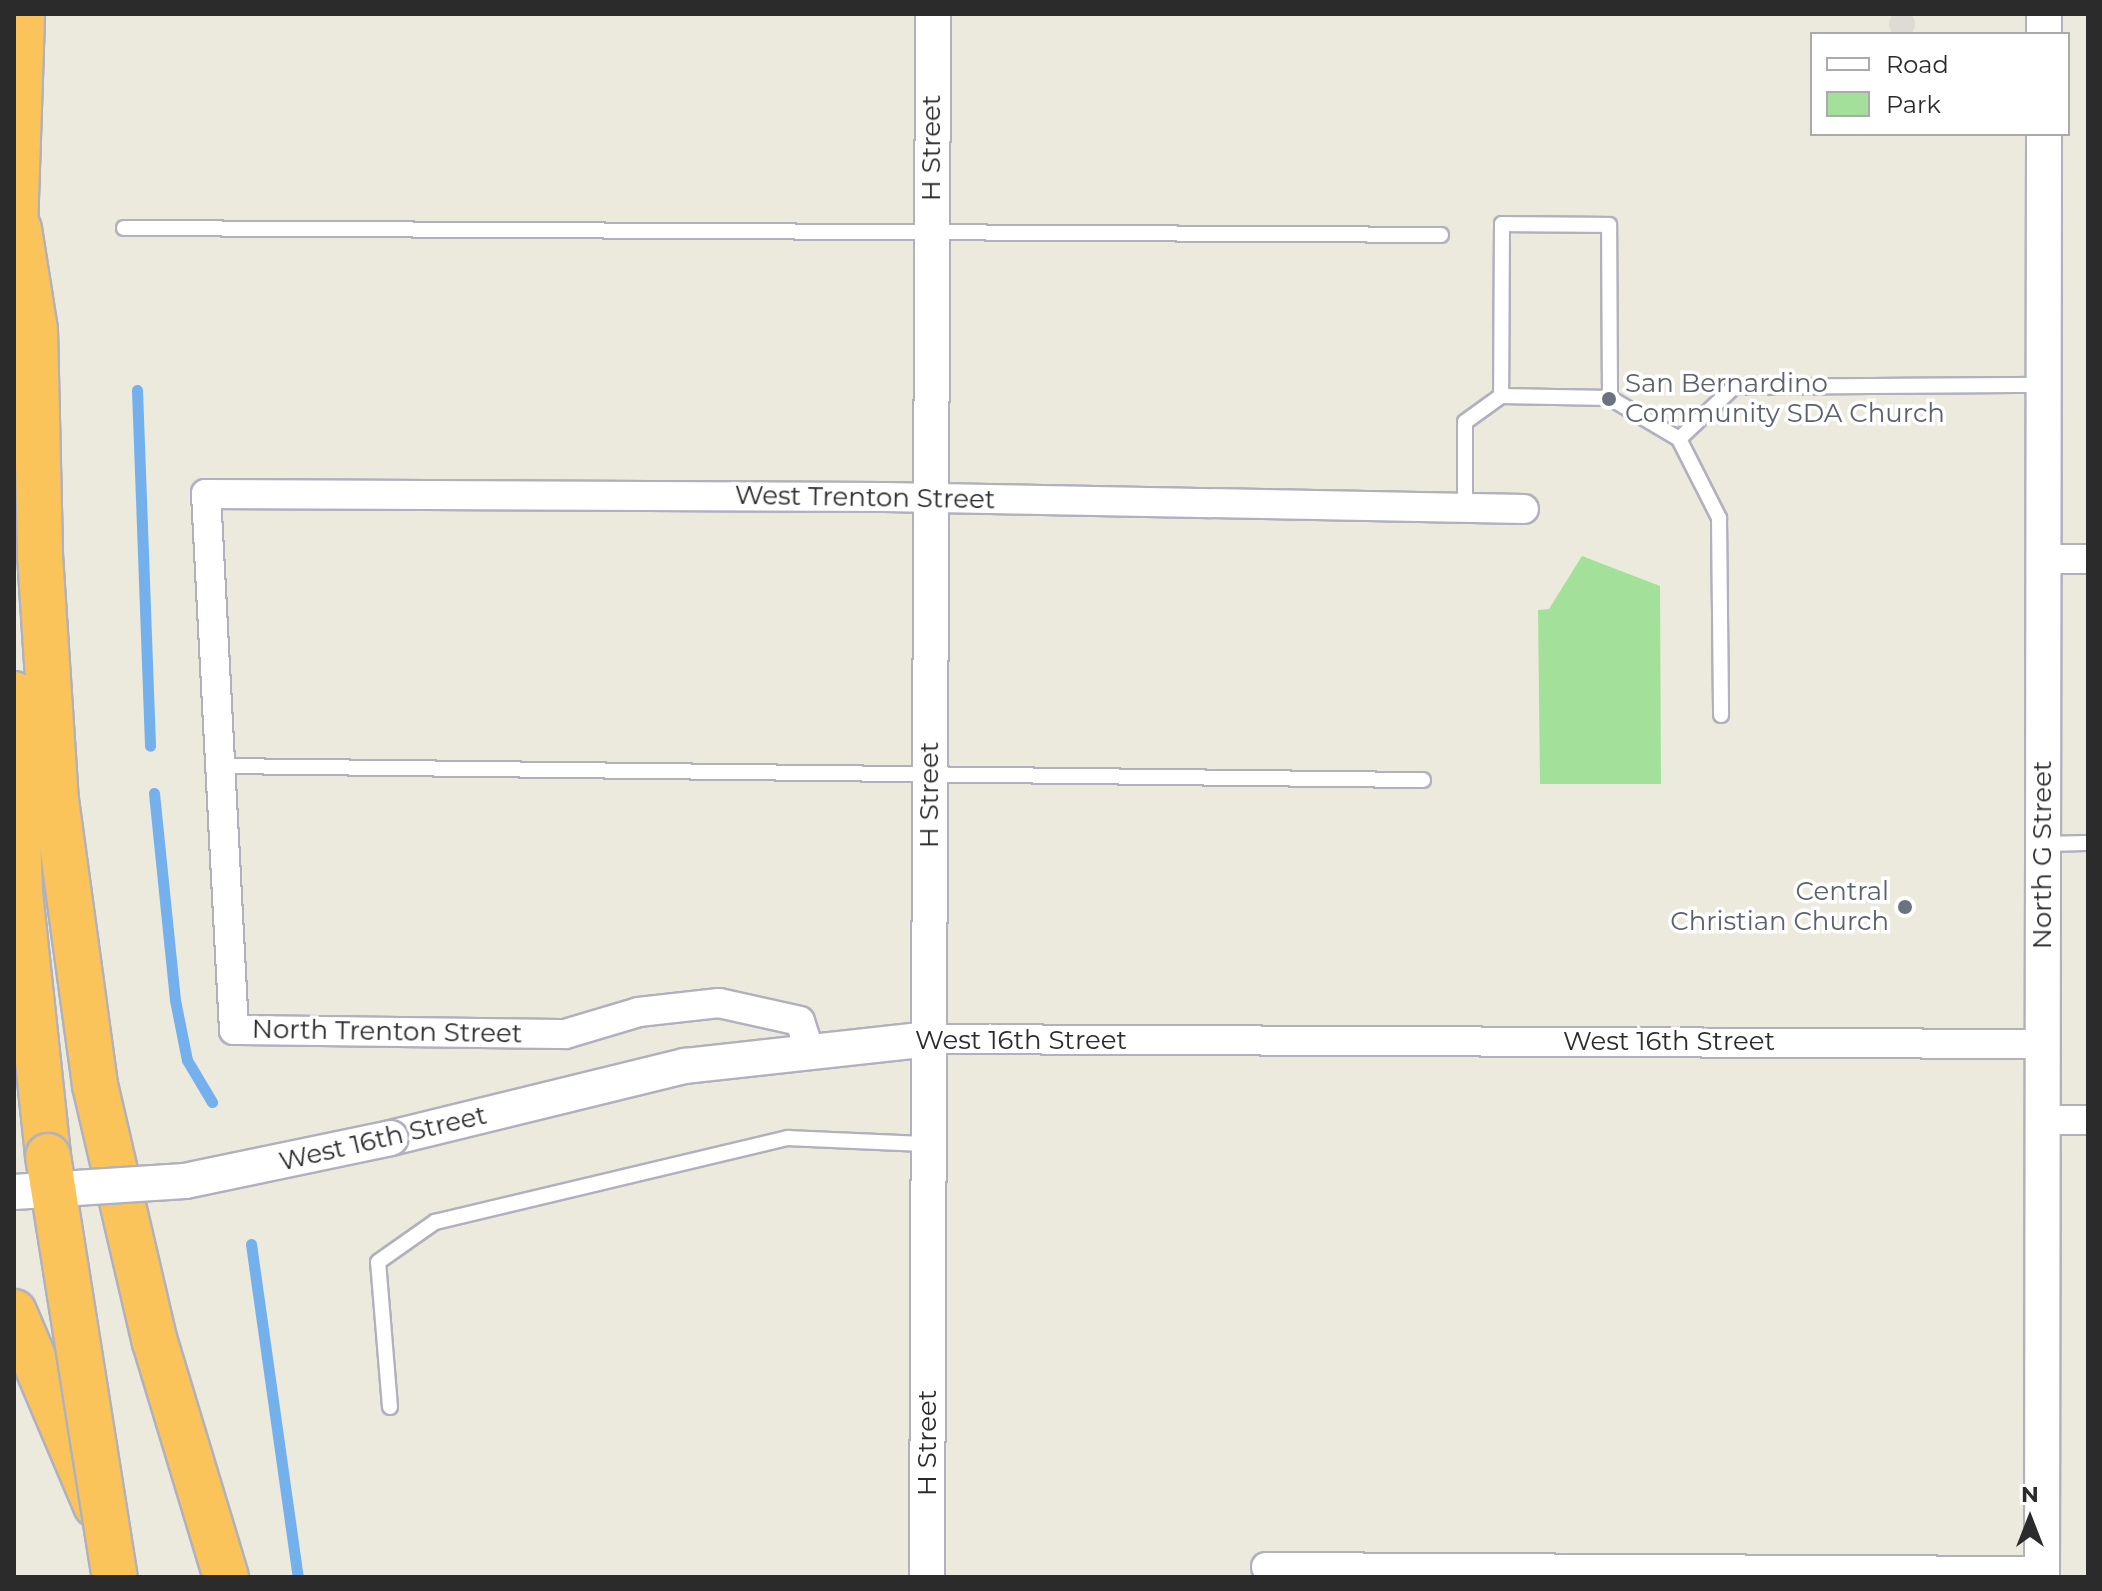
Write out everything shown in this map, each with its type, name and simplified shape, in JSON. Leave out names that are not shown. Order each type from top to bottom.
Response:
[{"type":"highway","points":[[22,14],[16,244],[35,330],[40,555],[56,800],[95,1085],[155,1342],[226,1577]]},
{"type":"highway","points":[[14,694],[20,893],[48,1156],[115,1577]]},
{"type":"highway","points":[[14,1312],[127,1577]]},
{"type":"street","name":"H Street","points":[[927,1577],[933,14]]},
{"type":"street","name":"North G Street","points":[[2042,1574],[2044,136]]},
{"type":"street","name":"West Trenton Street","points":[[206,494],[931,498],[1524,509]]},
{"type":"street","name":"North Trenton Street","points":[[206,494],[234,1030],[565,1034],[639,1012],[719,1003],[800,1021],[809,1049]]},
{"type":"street","points":[[2043,559],[2088,559]]},
{"type":"street","name":"West 16th Street","points":[[14,1192],[185,1181],[391,1138],[685,1066],[809,1049],[929,1039],[2043,1044]]},
{"type":"street","points":[[2043,1120],[2088,1120]]},
{"type":"street","points":[[1266,1567],[2042,1574]]},
{"type":"lane","points":[[1501,396],[1502,224],[1609,225],[1610,398]]},
{"type":"lane","points":[[124,228],[1441,235]]},
{"type":"lane","points":[[1679,439],[1734,387],[2044,385]]},
{"type":"lane","points":[[1465,508],[1465,422],[1501,396],[1610,398],[1679,439],[1719,518],[1721,715]]},
{"type":"lane","points":[[220,766],[1423,780]]},
{"type":"lane","points":[[2043,844],[2088,843]]},
{"type":"lane","points":[[390,1407],[378,1262],[435,1222],[788,1138],[929,1144]]},
{"type":"shaded area","points":[[1897,12],[1907,12],[1914,19],[1912,32],[1892,32],[1890,29],[1890,19]]},
{"type":"shaded area","points":[[2088,142],[2088,507],[2086,504]]},
{"type":"green space","points":[[1582,556],[1660,586],[1661,784],[1540,784],[1538,610],[1549,609]]},
{"type":"waterway","points":[[137,390],[150,746]]},
{"type":"waterway","points":[[154,793],[175,1000],[187,1060],[212,1102]]},
{"type":"waterway","points":[[251,1244],[298,1577]]},
{"type":"place","name":"San Bernardino Community SDA Church","points":[[1609,399]]},
{"type":"place","name":"Central Christian Church","points":[[1905,907]]}]
